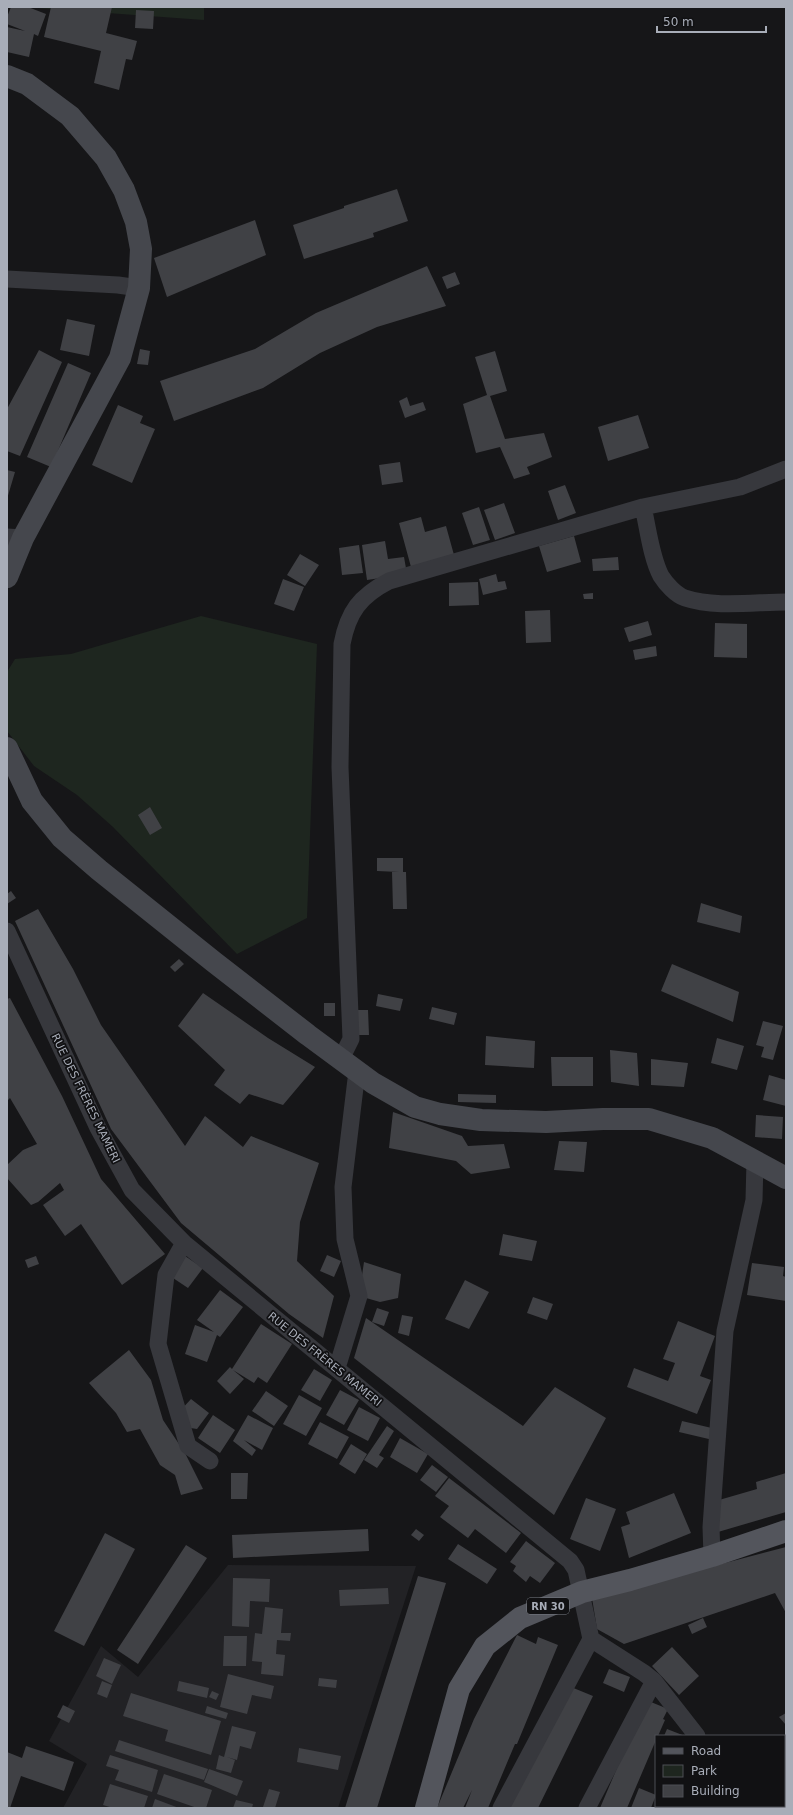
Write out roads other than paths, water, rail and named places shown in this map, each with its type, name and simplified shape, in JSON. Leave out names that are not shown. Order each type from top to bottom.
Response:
[{"type":"main road","points":[[7,76],[27,84],[70,116],[106,158],[124,190],[136,222],[142,249],[138,288],[120,358],[15,538],[7,577]]},
{"type":"main road","points":[[7,748],[32,801],[62,838],[99,870],[214,962],[349,1065],[373,1083],[415,1107],[440,1114],[481,1120],[546,1122],[602,1118],[649,1118],[712,1138],[786,1178]]},
{"type":"main road","name":"RN 30","points":[[426,1808],[459,1689],[485,1646],[520,1618],[582,1592],[712,1556],[786,1531]]},
{"type":"street","points":[[7,279],[118,284],[138,288]]},
{"type":"street","points":[[337,1368],[359,1296],[345,1239],[343,1187],[351,1040],[340,767],[342,644],[345,628],[352,612],[362,599],[374,588],[389,581],[643,507],[740,487],[786,469]]},
{"type":"street","points":[[643,507],[660,575],[667,585],[684,598],[713,604],[786,602]]},
{"type":"street","name":"RUE DES FRÈRES MAMERI","points":[[7,930],[98,1128],[132,1190],[184,1243],[570,1561],[576,1570],[582,1592],[591,1639]]},
{"type":"street","points":[[712,1556],[711,1527],[725,1331],[754,1200],[755,1161]]},
{"type":"street","points":[[184,1243],[166,1275],[158,1344],[188,1446],[210,1461]]},
{"type":"street","points":[[501,1808],[591,1639],[644,1672],[654,1681],[696,1735]]},
{"type":"street","points":[[587,1808],[654,1681]]}]
